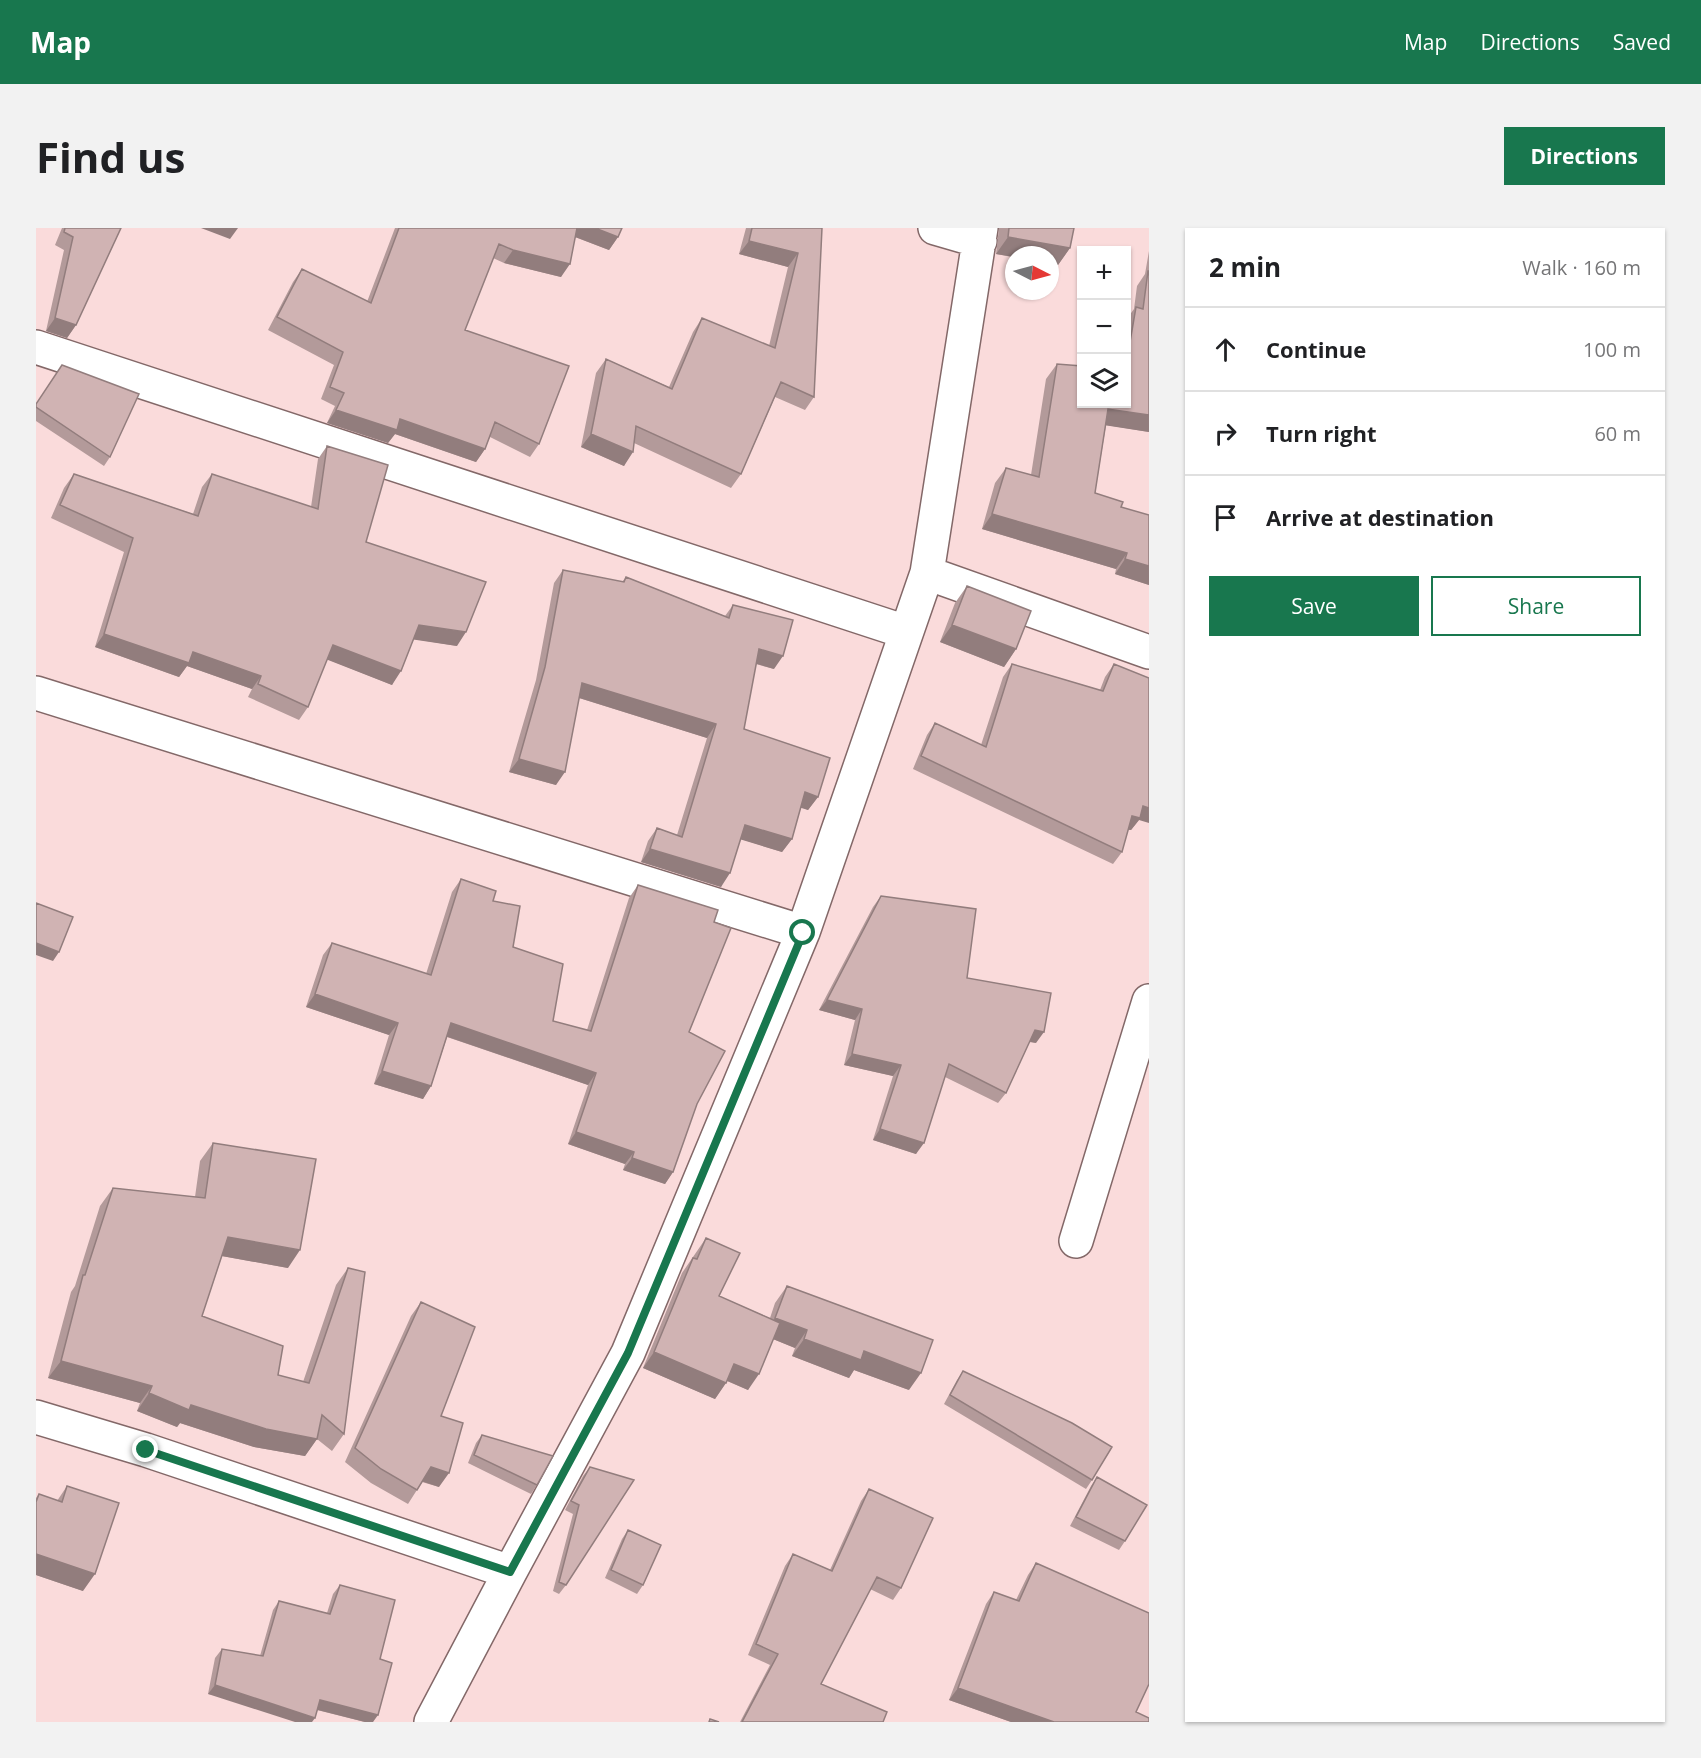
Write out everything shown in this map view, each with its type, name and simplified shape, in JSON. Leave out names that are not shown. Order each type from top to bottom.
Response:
[{"type":"street","points":[[431,1722],[628,1353],[803,933],[927,573],[981,234],[935,228]]},
{"type":"street","points":[[36,347],[906,632]]},
{"type":"street","points":[[927,573],[1149,652]]},
{"type":"street","points":[[36,693],[803,933]]},
{"type":"street","points":[[1076,1241],[1149,1001]]},
{"type":"street","points":[[36,1417],[146,1450],[510,1572]]},
{"type":"building","points":[[65,228],[121,228],[76,325],[55,318],[73,237],[64,232]]},
{"type":"building","points":[[399,228],[577,228],[570,264],[513,250],[499,244],[465,330],[569,366],[539,444],[495,422],[485,449],[400,419],[397,430],[336,410],[344,393],[330,387],[343,352],[277,317],[302,269],[371,303]]},
{"type":"building","points":[[595,228],[622,228],[618,237]]},
{"type":"building","points":[[752,228],[822,228],[814,397],[781,382],[741,474],[636,426],[633,452],[591,434],[606,359],[672,389],[702,318],[775,348],[798,253],[749,241]]},
{"type":"building","points":[[1009,228],[1074,228],[1070,248],[1008,237]]},
{"type":"building","points":[[1149,271],[1149,415],[1108,409],[1095,493],[1123,502],[1121,507],[1149,515],[1149,566],[1125,559],[1127,553],[992,514],[1006,468],[1039,477],[1057,364],[1077,366],[1077,408],[1131,408],[1131,336],[1136,307],[1143,309]]},
{"type":"building","points":[[62,365],[139,394],[110,457],[36,407]]},
{"type":"building","points":[[327,446],[388,465],[366,542],[486,582],[466,632],[419,625],[401,671],[333,645],[308,707],[258,684],[261,676],[193,652],[189,663],[104,634],[133,538],[60,505],[74,474],[198,516],[212,474],[318,509]]},
{"type":"building","points":[[563,570],[624,582],[626,577],[729,618],[733,605],[793,620],[783,656],[759,649],[744,729],[830,758],[818,797],[805,792],[792,839],[745,825],[730,873],[650,849],[657,828],[682,837],[716,724],[582,683],[565,772],[519,759],[545,667]]},
{"type":"building","points":[[967,586],[1031,611],[1016,649],[952,625]]},
{"type":"building","points":[[1012,664],[1103,691],[1114,664],[1149,678],[1149,808],[1143,806],[1140,818],[1132,816],[1122,852],[921,756],[935,723],[986,747]]},
{"type":"building","points":[[461,879],[496,891],[493,901],[520,906],[513,947],[563,964],[553,1021],[591,1031],[638,885],[718,910],[714,922],[731,928],[689,1032],[725,1051],[697,1104],[673,1172],[632,1158],[634,1152],[576,1132],[596,1073],[451,1023],[431,1086],[382,1071],[398,1023],[315,994],[332,943],[431,975]]},
{"type":"building","points":[[881,896],[976,909],[967,978],[1051,993],[1044,1032],[1035,1030],[1006,1093],[949,1064],[924,1143],[880,1129],[901,1065],[852,1054],[862,1009],[827,1000]]},
{"type":"building","points":[[36,903],[73,917],[59,952],[36,943]]},
{"type":"building","points":[[213,1143],[316,1159],[300,1250],[228,1237],[202,1316],[283,1346],[278,1375],[309,1383],[348,1268],[365,1272],[344,1434],[322,1415],[317,1439],[266,1429],[191,1405],[189,1410],[149,1393],[152,1386],[61,1361],[83,1275],[85,1275],[113,1188],[205,1198]]},
{"type":"building","points":[[706,1238],[740,1253],[719,1296],[780,1323],[759,1374],[734,1364],[726,1383],[654,1352],[693,1258],[697,1259]]},
{"type":"building","points":[[787,1286],[933,1340],[921,1373],[864,1351],[861,1360],[804,1339],[807,1330],[775,1318]]},
{"type":"building","points":[[421,1302],[475,1327],[441,1416],[463,1423],[449,1473],[431,1467],[417,1490],[381,1469],[355,1448]]},
{"type":"building","points":[[963,1371],[1072,1423],[1112,1447],[1092,1480],[950,1395]]},
{"type":"building","points":[[482,1435],[553,1456],[537,1485],[474,1455]]},
{"type":"building","points":[[590,1467],[634,1480],[566,1585],[559,1582],[579,1505],[571,1501]]},
{"type":"building","points":[[1097,1477],[1147,1505],[1125,1541],[1076,1517]]},
{"type":"building","points":[[67,1486],[119,1503],[95,1574],[36,1554],[36,1502],[39,1494],[62,1502]]},
{"type":"building","points":[[869,1489],[933,1518],[901,1588],[877,1577],[821,1684],[887,1712],[883,1722],[742,1722],[778,1654],[756,1644],[793,1554],[832,1571]]},
{"type":"building","points":[[628,1530],[661,1545],[643,1585],[611,1570]]},
{"type":"building","points":[[1036,1563],[1149,1613],[1149,1684],[1136,1712],[1149,1718],[1149,1722],[1054,1722],[958,1688],[994,1592],[1019,1601]]},
{"type":"building","points":[[340,1585],[395,1600],[380,1659],[392,1663],[378,1715],[320,1700],[315,1718],[215,1685],[222,1649],[263,1656],[279,1601],[330,1614]]},
{"type":"route","points":[[146,1450],[510,1572],[628,1353],[803,933]]}]
